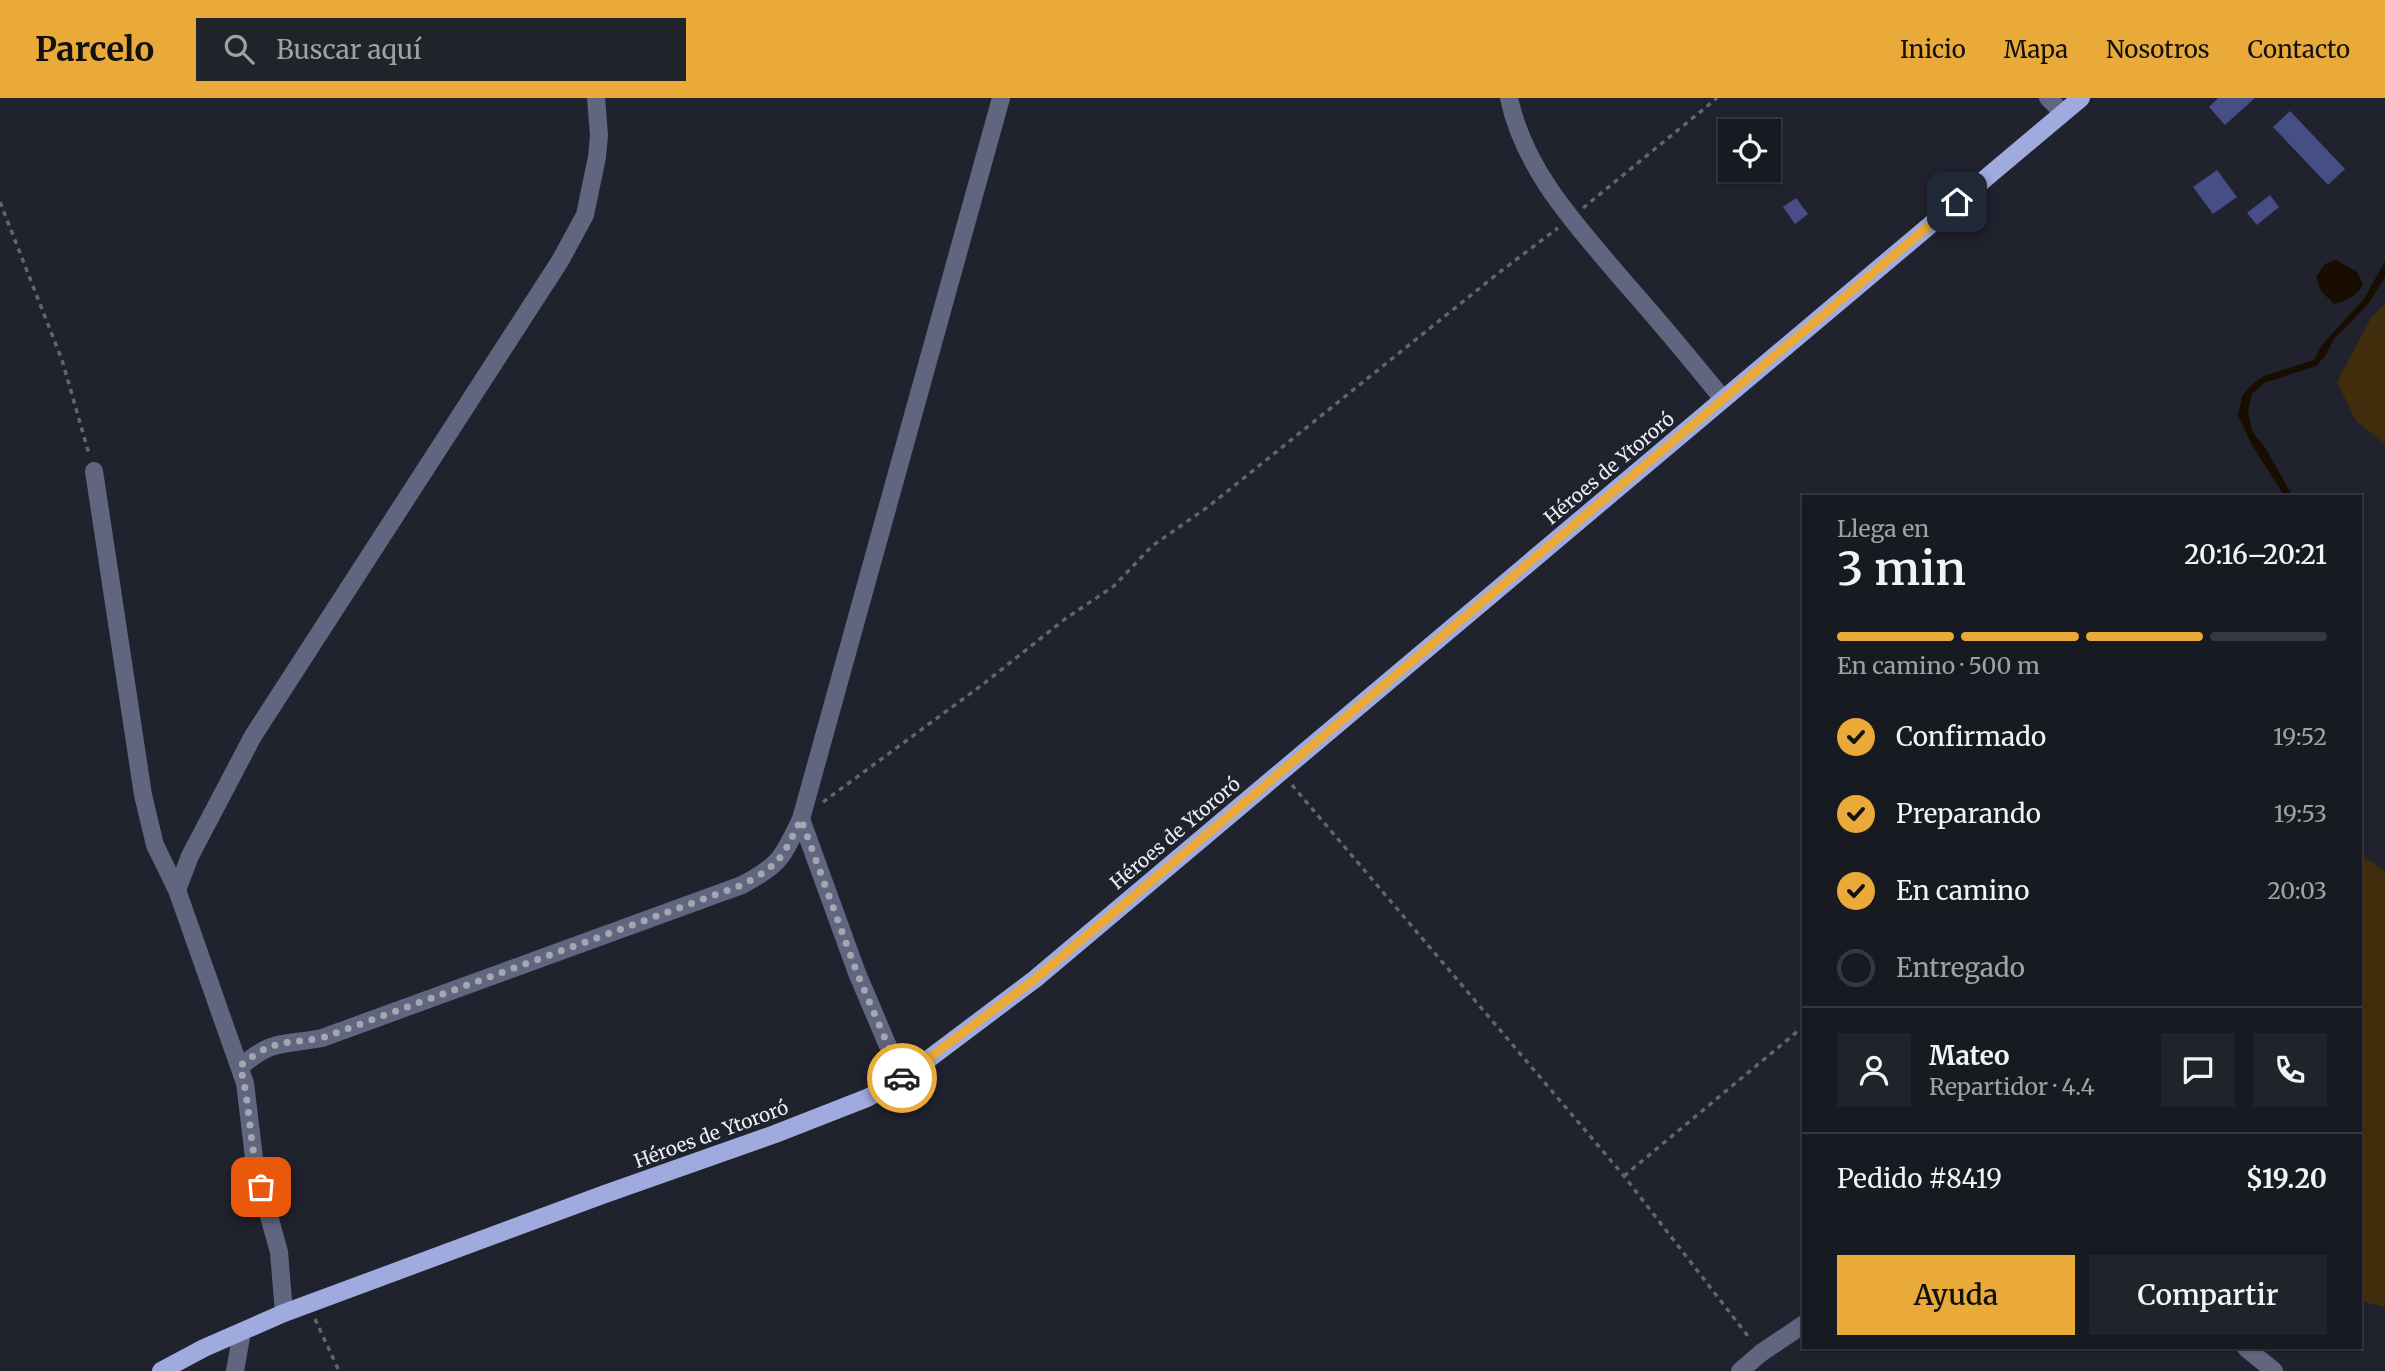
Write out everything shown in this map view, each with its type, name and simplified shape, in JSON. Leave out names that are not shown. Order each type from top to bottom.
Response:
[{"type":"main road","name":"Héroes de Ytororó","points":[[161,1371],[204,1348],[284,1313],[775,1134],[867,1098],[902,1079],[1035,979],[2081,98]]},
{"type":"street","points":[[177,890],[190,856],[253,736],[560,261],[585,215],[597,158],[599,135],[596,98]]},
{"type":"street","points":[[240,1066],[257,1052],[277,1043],[322,1038],[742,885],[768,871],[783,856],[801,819],[1001,98]]},
{"type":"street","points":[[1509,98],[1513,117],[1534,167],[1571,219],[1723,399]]},
{"type":"street","points":[[2048,98],[2063,113]]},
{"type":"street","points":[[94,471],[143,795],[155,845],[177,890],[240,1066],[248,1103],[255,1166],[279,1252],[284,1313]]},
{"type":"street","points":[[801,819],[857,973],[902,1079]]},
{"type":"street","points":[[1740,1371],[1802,1325]]},
{"type":"street","points":[[235,1371],[242,1332]]},
{"type":"street","points":[[2247,1349],[2274,1371]]},
{"type":"path","points":[[801,819],[982,685],[1065,619],[1114,586],[1152,546],[1209,506],[1501,271],[1571,219],[1717,98]]},
{"type":"path","points":[[0,202],[62,360],[94,471]]},
{"type":"path","points":[[1280,772],[1624,1177],[1761,1353]]},
{"type":"path","points":[[1624,1177],[1802,1028]]},
{"type":"path","points":[[309,1304],[339,1371]]},
{"type":"shaded area","points":[[2336,260],[2357,272],[2363,284],[2351,297],[2334,304],[2321,291],[2316,277],[2325,264]]},
{"type":"shaded area","points":[[2385,261],[2385,277],[2368,304],[2334,339],[2316,366],[2264,383],[2252,394],[2248,411],[2252,431],[2266,449],[2292,495],[2284,495],[2252,445],[2238,416],[2242,396],[2264,376],[2314,360],[2322,345],[2364,299]]},
{"type":"shaded area","points":[[2385,304],[2385,444],[2356,421],[2337,382],[2371,318]]},
{"type":"shaded area","points":[[2362,856],[2385,871],[2385,1307],[2362,1301]]},
{"type":"building","points":[[2218,98],[2255,98],[2225,125],[2209,107]]},
{"type":"building","points":[[2290,111],[2345,169],[2328,185],[2273,127]]},
{"type":"building","points":[[2217,170],[2237,197],[2213,214],[2193,187]]},
{"type":"building","points":[[2270,195],[2279,207],[2257,225],[2247,213]]},
{"type":"building","points":[[1796,198],[1808,214],[1795,224],[1783,207]]},
{"type":"way so far","points":[[261,1187],[255,1166],[248,1103],[240,1066],[257,1052],[277,1043],[322,1038],[742,885],[768,871],[783,856],[801,819],[857,973],[902,1078]]},
{"type":"route","points":[[902,1078],[1035,979],[1957,202]]}]
